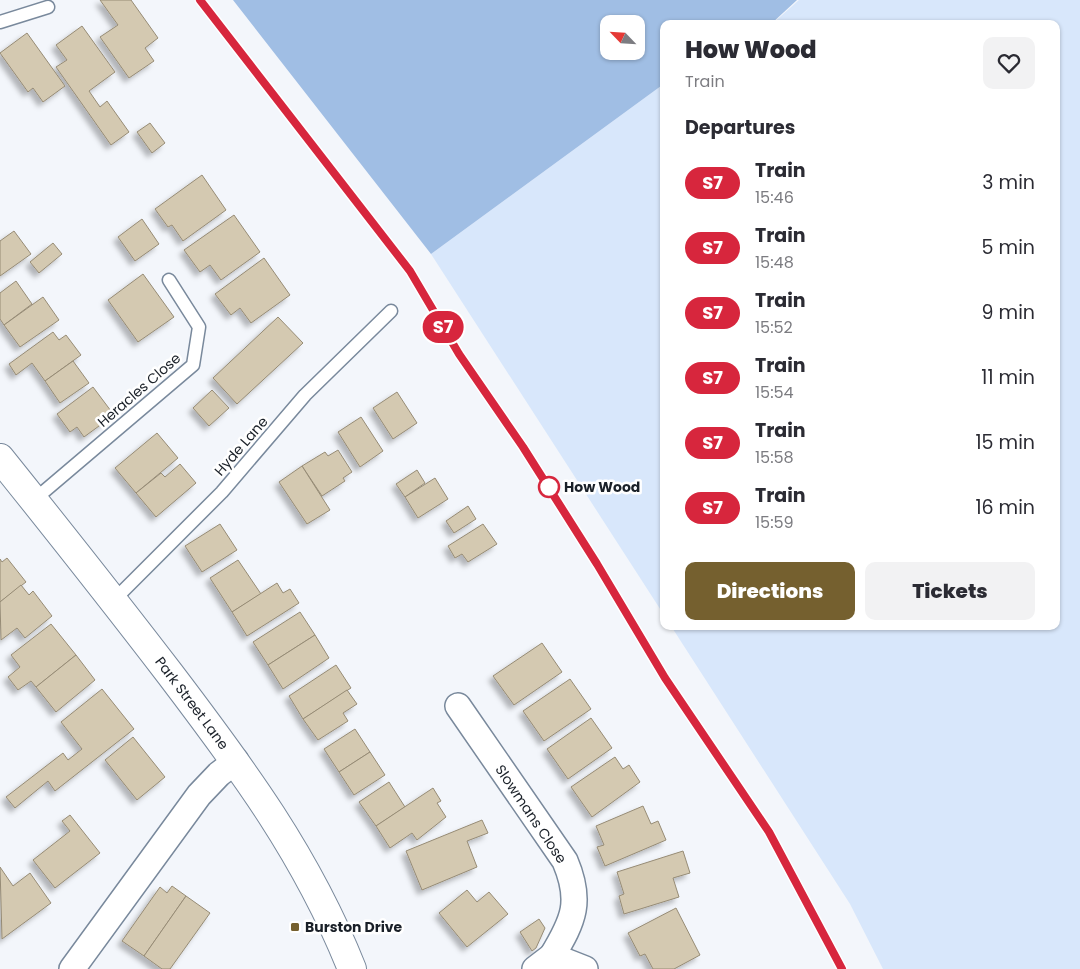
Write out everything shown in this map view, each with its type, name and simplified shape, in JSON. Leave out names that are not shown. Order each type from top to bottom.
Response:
[{"type":"street","name":"Park Street Lane","points":[[0,458],[114,600],[236,760],[269,808],[306,869],[338,934],[352,969]]},
{"type":"street","name":"Slowmans Close","points":[[458,706],[565,861],[573,881],[575,895],[572,915],[566,933],[544,962],[585,969]]},
{"type":"street","points":[[72,969],[200,795],[219,774],[236,760]]},
{"type":"lane","points":[[0,22],[48,7]]},
{"type":"lane","name":"Heracles Close","points":[[34,500],[193,365],[198,327],[169,280]]},
{"type":"lane","name":"Hyde Lane","points":[[114,600],[222,492],[305,395],[391,311]]},
{"type":"shaded area","points":[[233,0],[797,0],[775,20],[660,20],[660,87],[431,254]]},
{"type":"shaded area","points":[[799,0],[1080,0],[1080,969],[883,969],[850,904],[674,630],[1060,630],[1060,20],[776,20]]},
{"type":"shaded area","points":[[660,87],[660,609],[431,254]]},
{"type":"building","points":[[100,0],[131,0],[158,38],[145,48],[154,61],[129,78],[100,37],[118,25]]},
{"type":"building","points":[[82,26],[115,72],[89,91],[100,107],[107,101],[129,132],[111,145],[56,67],[67,60],[56,45]]},
{"type":"building","points":[[27,33],[65,86],[43,102],[33,88],[28,92],[0,53]]},
{"type":"building","points":[[150,123],[165,143],[152,153],[137,132]]},
{"type":"building","points":[[202,175],[226,210],[183,241],[172,225],[168,227],[155,209]]},
{"type":"building","points":[[234,215],[260,252],[221,280],[210,265],[200,272],[184,250]]},
{"type":"building","points":[[142,219],[159,244],[135,261],[118,237]]},
{"type":"building","points":[[14,231],[31,254],[0,276],[0,241]]},
{"type":"building","points":[[53,243],[62,254],[39,273],[30,262]]},
{"type":"building","points":[[264,258],[290,295],[251,323],[240,308],[231,315],[215,294]]},
{"type":"building","points":[[143,274],[174,317],[138,342],[108,300]]},
{"type":"building","points":[[16,281],[32,304],[4,325],[0,319],[0,293]]},
{"type":"building","points":[[43,297],[59,320],[20,347],[4,325]]},
{"type":"building","points":[[278,317],[303,343],[237,404],[213,378]]},
{"type":"building","points":[[53,332],[59,340],[66,335],[81,355],[45,381],[32,363],[16,375],[9,364]]},
{"type":"building","points":[[73,361],[89,383],[60,403],[45,381]]},
{"type":"building","points":[[93,387],[114,415],[84,437],[77,427],[70,432],[57,414]]},
{"type":"building","points":[[212,390],[229,408],[209,426],[193,408]]},
{"type":"building","points":[[397,392],[417,423],[393,439],[373,408]]},
{"type":"building","points":[[361,417],[383,451],[360,467],[338,432]]},
{"type":"building","points":[[157,433],[178,458],[136,493],[115,468]]},
{"type":"building","points":[[338,450],[352,472],[343,478],[345,481],[322,496],[302,466],[325,452],[328,456]]},
{"type":"building","points":[[180,464],[196,483],[156,517],[136,493],[161,473],[165,477]]},
{"type":"building","points":[[302,466],[330,510],[307,524],[279,482]]},
{"type":"building","points":[[417,470],[425,483],[405,497],[396,484]]},
{"type":"building","points":[[435,478],[448,499],[418,518],[405,497]]},
{"type":"building","points":[[468,506],[476,519],[454,533],[446,521]]},
{"type":"building","points":[[220,524],[237,550],[202,572],[185,546]]},
{"type":"building","points":[[483,524],[497,544],[468,562],[462,554],[455,558],[448,546]]},
{"type":"building","points":[[7,558],[26,582],[0,602],[0,559],[2,562]]},
{"type":"building","points":[[238,560],[261,594],[232,612],[210,578]]},
{"type":"building","points":[[277,583],[283,593],[290,589],[299,603],[247,636],[232,612]]},
{"type":"building","points":[[21,585],[29,595],[33,591],[52,616],[25,638],[17,628],[1,640],[0,602]]},
{"type":"building","points":[[300,612],[315,635],[268,665],[253,642]]},
{"type":"building","points":[[51,624],[76,655],[36,687],[31,681],[18,690],[8,677],[20,667],[11,655]]},
{"type":"building","points":[[315,635],[329,658],[283,689],[268,665]]},
{"type":"building","points":[[542,643],[562,672],[514,705],[493,676]]},
{"type":"building","points":[[76,655],[95,680],[56,712],[36,687]]},
{"type":"building","points":[[336,665],[351,688],[303,719],[289,696]]},
{"type":"building","points":[[570,679],[591,709],[544,741],[523,711]]},
{"type":"building","points":[[102,689],[134,729],[55,791],[48,781],[15,808],[6,797],[63,753],[68,760],[82,749],[61,722]]},
{"type":"building","points":[[347,690],[357,704],[343,713],[348,721],[318,740],[303,719]]},
{"type":"building","points":[[591,718],[612,748],[568,779],[547,749]]},
{"type":"building","points":[[355,729],[370,752],[339,772],[324,749]]},
{"type":"building","points":[[133,737],[165,777],[137,800],[105,760]]},
{"type":"building","points":[[370,752],[385,775],[354,795],[339,772]]},
{"type":"building","points":[[615,757],[623,769],[629,765],[640,782],[592,817],[571,787]]},
{"type":"building","points":[[389,782],[405,807],[376,826],[359,802]]},
{"type":"building","points":[[433,788],[441,801],[437,803],[446,817],[417,840],[412,833],[390,848],[376,826]]},
{"type":"building","points":[[643,806],[651,824],[658,821],[666,840],[605,866],[597,847],[604,845],[596,826]]},
{"type":"building","points":[[70,815],[100,853],[55,888],[33,860],[70,831],[62,821]]},
{"type":"building","points":[[482,820],[488,833],[467,841],[477,867],[422,890],[406,851]]},
{"type":"building","points":[[683,851],[690,873],[673,878],[679,897],[624,914],[619,896],[624,894],[617,872]]},
{"type":"building","points":[[0,867],[13,886],[30,873],[51,903],[2,939]]},
{"type":"building","points":[[172,886],[186,896],[144,956],[122,941],[160,887],[167,893]]},
{"type":"building","points":[[467,890],[477,902],[489,892],[508,914],[467,947],[439,913]]},
{"type":"building","points":[[186,896],[210,913],[170,969],[162,969],[144,956]]},
{"type":"building","points":[[676,908],[700,955],[674,969],[653,969],[645,954],[640,956],[628,933]]},
{"type":"building","points":[[539,919],[545,928],[536,948],[532,951],[520,932]]},
{"type":"railway","points":[[200,0],[410,271],[459,354],[523,447],[566,514],[665,678],[769,832],[842,969]]},
{"type":"train","name":"S7","points":[[200,0],[410,271],[459,354],[523,447],[597,564],[665,678],[769,832],[842,969]]},
{"type":"place","name":"How Wood","points":[[549,487]]},
{"type":"place","name":"Burston Drive","points":[[295,927]]}]
